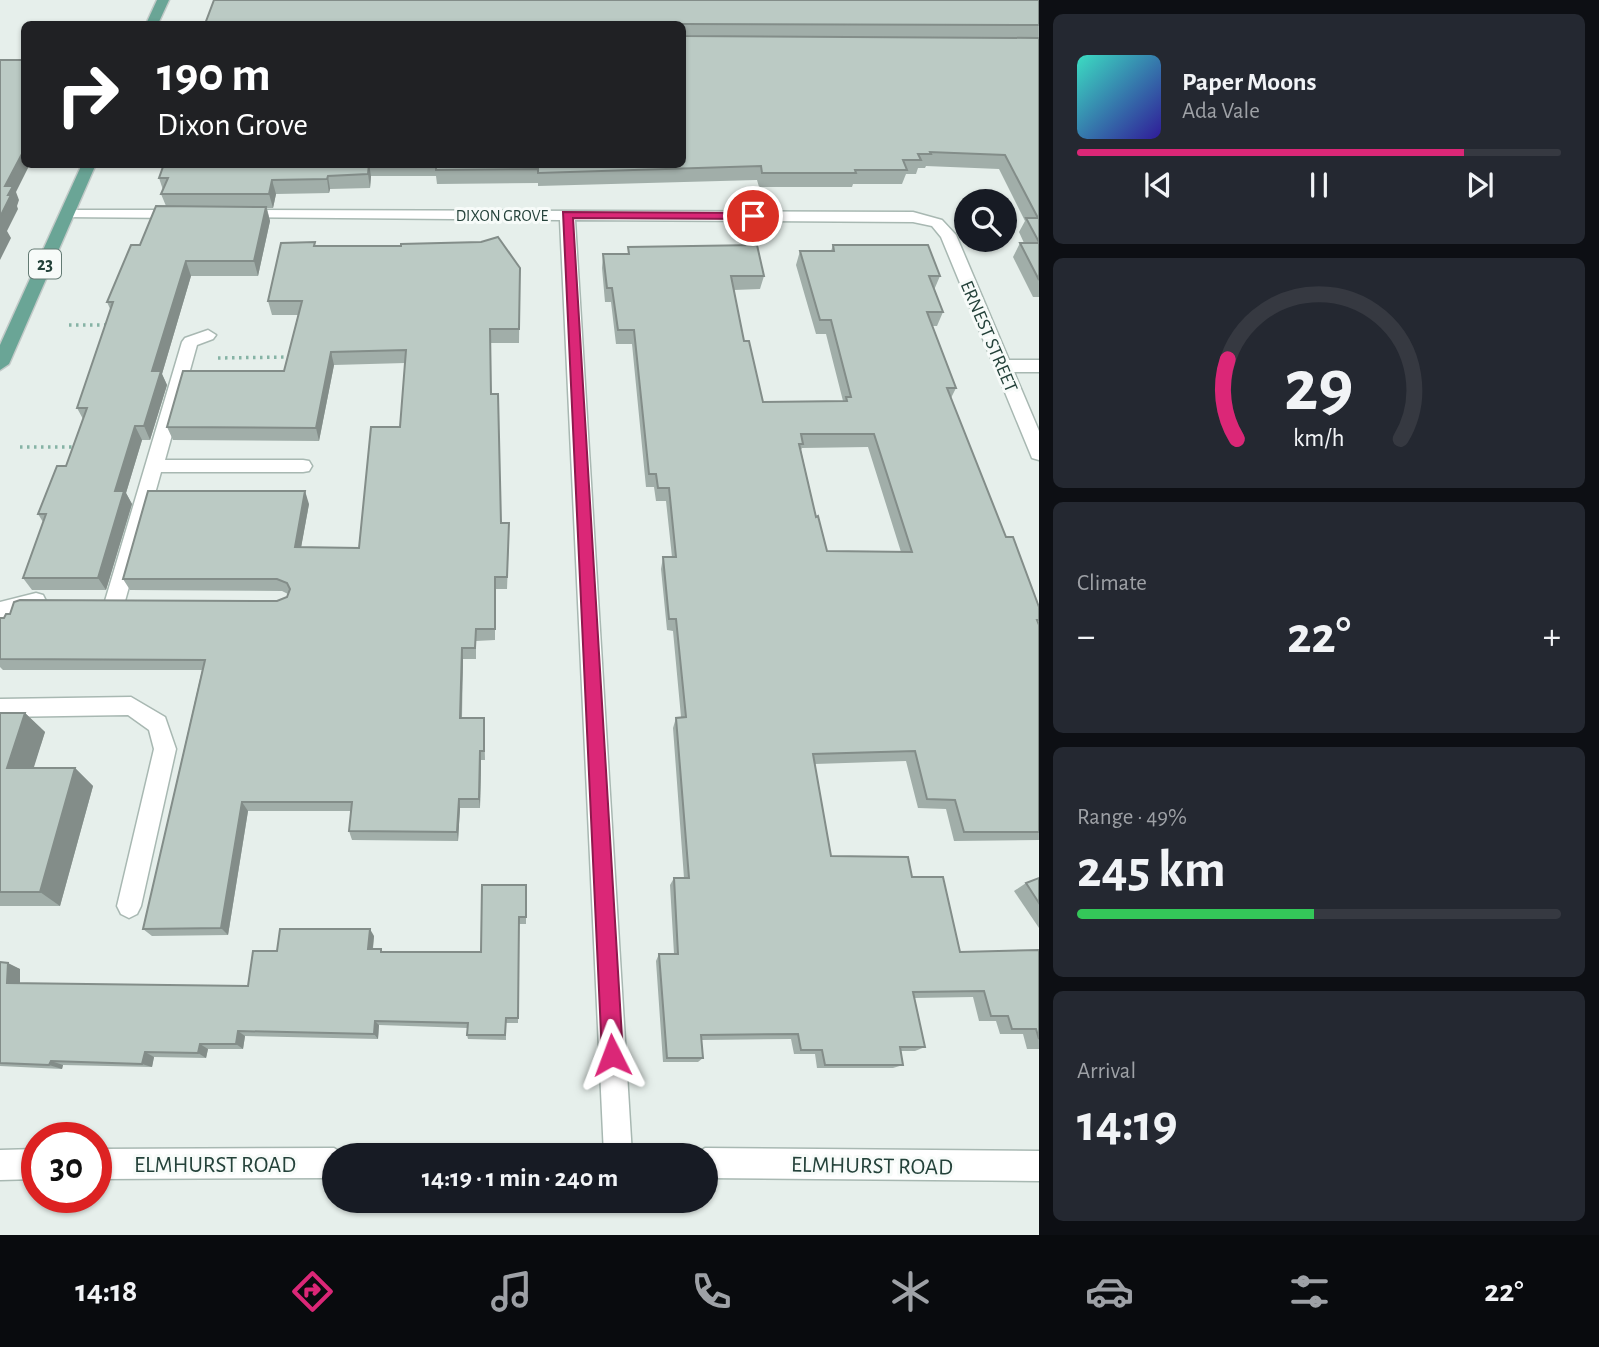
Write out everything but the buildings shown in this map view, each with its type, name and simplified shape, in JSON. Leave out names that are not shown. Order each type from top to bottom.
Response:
[{"type":"main road","points":[[153,21],[163,0]]},
{"type":"main road","name":"23","points":[[0,364],[5,340],[87,168]]},
{"type":"street","points":[[67,214],[195,214]]},
{"type":"street","name":"DIXON GROVE","points":[[223,214],[913,217],[937,223]]},
{"type":"street","points":[[567,215],[617,1143]]},
{"type":"street","name":"ERNEST STREET","points":[[937,223],[948,235],[1039,453]]},
{"type":"street","points":[[1003,366],[1039,366]]},
{"type":"street","name":"ELMHURST ROAD","points":[[112,1164],[322,1163]]},
{"type":"street","name":"ELMHURST ROAD","points":[[718,1163],[1039,1166]]},
{"type":"street","points":[[0,1165],[21,1164]]},
{"type":"lane","points":[[90,601],[122,601],[154,466],[190,342],[208,335]]},
{"type":"lane","points":[[154,466],[303,466]]},
{"type":"lane","points":[[0,610],[29,601],[53,601]]},
{"type":"lane","points":[[0,708],[131,706],[158,724],[165,749],[130,906]]},
{"type":"path","points":[[69,325],[111,325]]},
{"type":"route","points":[[612,1055],[567,215],[753,216]]}]
